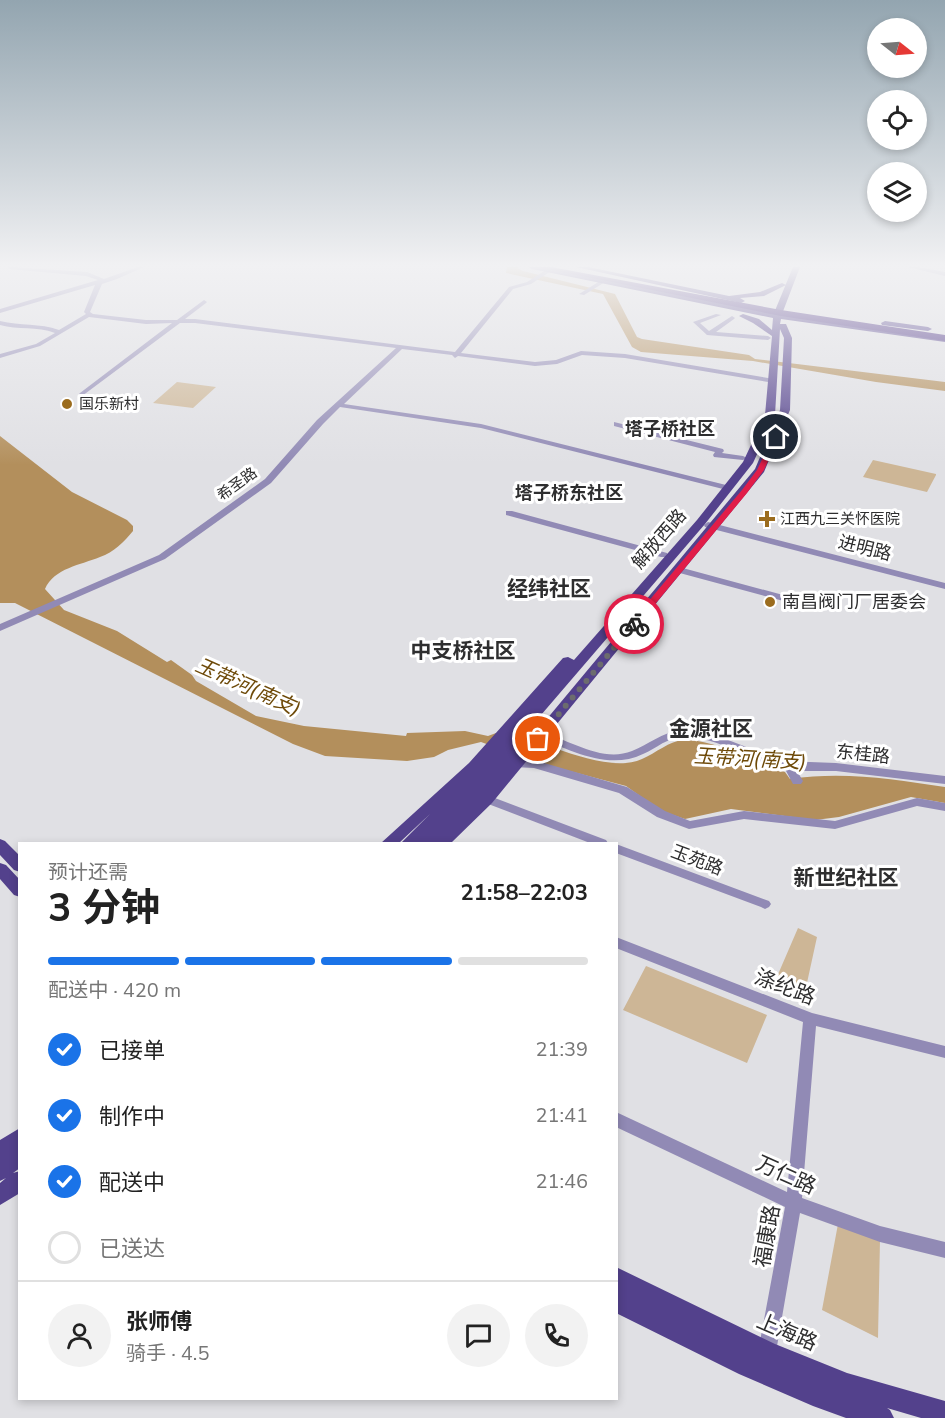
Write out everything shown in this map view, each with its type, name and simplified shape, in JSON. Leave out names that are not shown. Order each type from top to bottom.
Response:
[{"type":"highway","points":[[924,333],[945,336]]},
{"type":"highway","points":[[928,333],[945,336]]},
{"type":"main road","points":[[767,333],[778,356]]},
{"type":"main road","points":[[525,735],[664,555],[725,489],[744,460],[759,434],[769,401],[772,333]]},
{"type":"main road","name":"解放西路","points":[[525,735],[725,489],[748,464],[763,435],[770,415],[780,333]]},
{"type":"main road","points":[[744,460],[762,418],[776,374],[784,342],[781,333]]},
{"type":"main road","points":[[390,842],[495,765],[525,735],[679,570],[712,526],[755,477],[768,455],[785,410],[776,374],[778,356],[788,338],[786,333]]},
{"type":"main road","points":[[784,342],[796,333]]},
{"type":"main road","points":[[914,333],[945,336]]},
{"type":"main road","points":[[921,333],[945,336]]},
{"type":"main road","points":[[928,333],[945,336]]},
{"type":"main road","name":"解放西路","points":[[411,842],[525,735],[712,526],[762,453],[777,416],[779,395],[776,374]]},
{"type":"main road","points":[[442,842],[486,799],[495,765]]},
{"type":"main road","name":"解放西路","points":[[426,842],[495,765]]},
{"type":"main road","points":[[0,846],[18,864]]},
{"type":"main road","points":[[0,869],[18,889]]},
{"type":"main road","points":[[0,1151],[18,1138]]},
{"type":"main road","points":[[0,1171],[18,1158]]},
{"type":"main road","points":[[0,1195],[18,1182]]},
{"type":"main road","name":"上海路","points":[[618,1279],[767,1352],[847,1385],[945,1413]]},
{"type":"main road","points":[[618,1302],[708,1349],[829,1402],[882,1418]]},
{"type":"street","points":[[0,356],[38,345],[57,333]]},
{"type":"street","points":[[82,394],[163,333]]},
{"type":"street","points":[[284,333],[535,364],[557,362],[580,353],[625,356],[776,374]]},
{"type":"street","points":[[455,356],[474,333]]},
{"type":"street","points":[[713,333],[770,336]]},
{"type":"street","name":"希圣路","points":[[0,628],[162,557],[268,481],[338,405],[400,348]]},
{"type":"street","points":[[338,405],[481,426],[725,489]]},
{"type":"street","points":[[617,424],[720,451],[717,455],[744,460]]},
{"type":"street","points":[[509,513],[664,555]]},
{"type":"street","name":"进明路","points":[[712,526],[945,586]]},
{"type":"street","points":[[679,570],[791,600]]},
{"type":"street","name":"东桂路","points":[[525,735],[594,754],[621,757],[639,752],[672,734],[687,733],[722,741],[789,766],[836,767],[945,780]]},
{"type":"street","points":[[495,765],[534,764],[623,790],[661,814],[689,825],[744,815],[820,820],[835,825],[916,802],[945,807]]},
{"type":"street","points":[[789,766],[797,781]]},
{"type":"street","points":[[486,799],[599,842]]},
{"type":"street","name":"玉苑路","points":[[618,850],[765,904]]},
{"type":"street","name":"涤纶路","points":[[618,943],[810,1019],[945,1052]]},
{"type":"street","name":"福康路","points":[[767,1352],[794,1203],[810,1019]]},
{"type":"street","name":"万仁路","points":[[618,1120],[794,1203],[880,1234],[945,1250]]},
{"type":"shaded area","points":[[177,382],[216,387],[193,408],[153,403]]},
{"type":"shaded area","points":[[873,460],[936,475],[927,492],[863,477]]},
{"type":"shaded area","points":[[798,928],[817,937],[805,992],[776,979]]},
{"type":"shaded area","points":[[646,966],[767,1015],[747,1063],[623,1010]]},
{"type":"shaded area","points":[[838,1224],[880,1240],[878,1338],[822,1310]]},
{"type":"water","points":[[624,333],[635,333],[642,339],[749,355],[755,359],[945,382],[945,391],[753,361],[641,352],[632,347]]},
{"type":"water","name":"玉带河(南支)","points":[[0,436],[72,492],[127,520],[133,526],[133,531],[122,543],[105,555],[69,568],[49,582],[45,589],[64,610],[117,631],[167,662],[171,660],[192,675],[196,681],[256,716],[304,726],[406,736],[407,733],[465,731],[488,736],[496,733],[549,758],[557,749],[588,759],[611,763],[642,759],[678,741],[697,741],[723,748],[785,772],[790,779],[849,776],[945,787],[945,803],[911,797],[839,817],[815,820],[731,809],[685,819],[661,811],[626,786],[539,763],[481,742],[448,750],[434,757],[407,761],[325,756],[293,744],[15,603],[0,603]]},
{"type":"way so far","points":[[538,739],[634,624]]},
{"type":"place","name":"国乐新村","points":[[67,404]]},
{"type":"place","name":"江西九三关怀医院","points":[[767,519]]},
{"type":"place","name":"南昌阀门厂居委会","points":[[770,602]]},
{"type":"district","name":"塔子桥社区","points":[[670,429]]},
{"type":"district","name":"塔子桥东社区","points":[[569,493]]},
{"type":"district","name":"经纬社区","points":[[549,589]]},
{"type":"district","name":"中支桥社区","points":[[463,651]]},
{"type":"district","name":"金源社区","points":[[711,729]]},
{"type":"district","name":"新世纪社区","points":[[846,878]]},
{"type":"route","points":[[634,624],[760,470],[776,437]]}]
